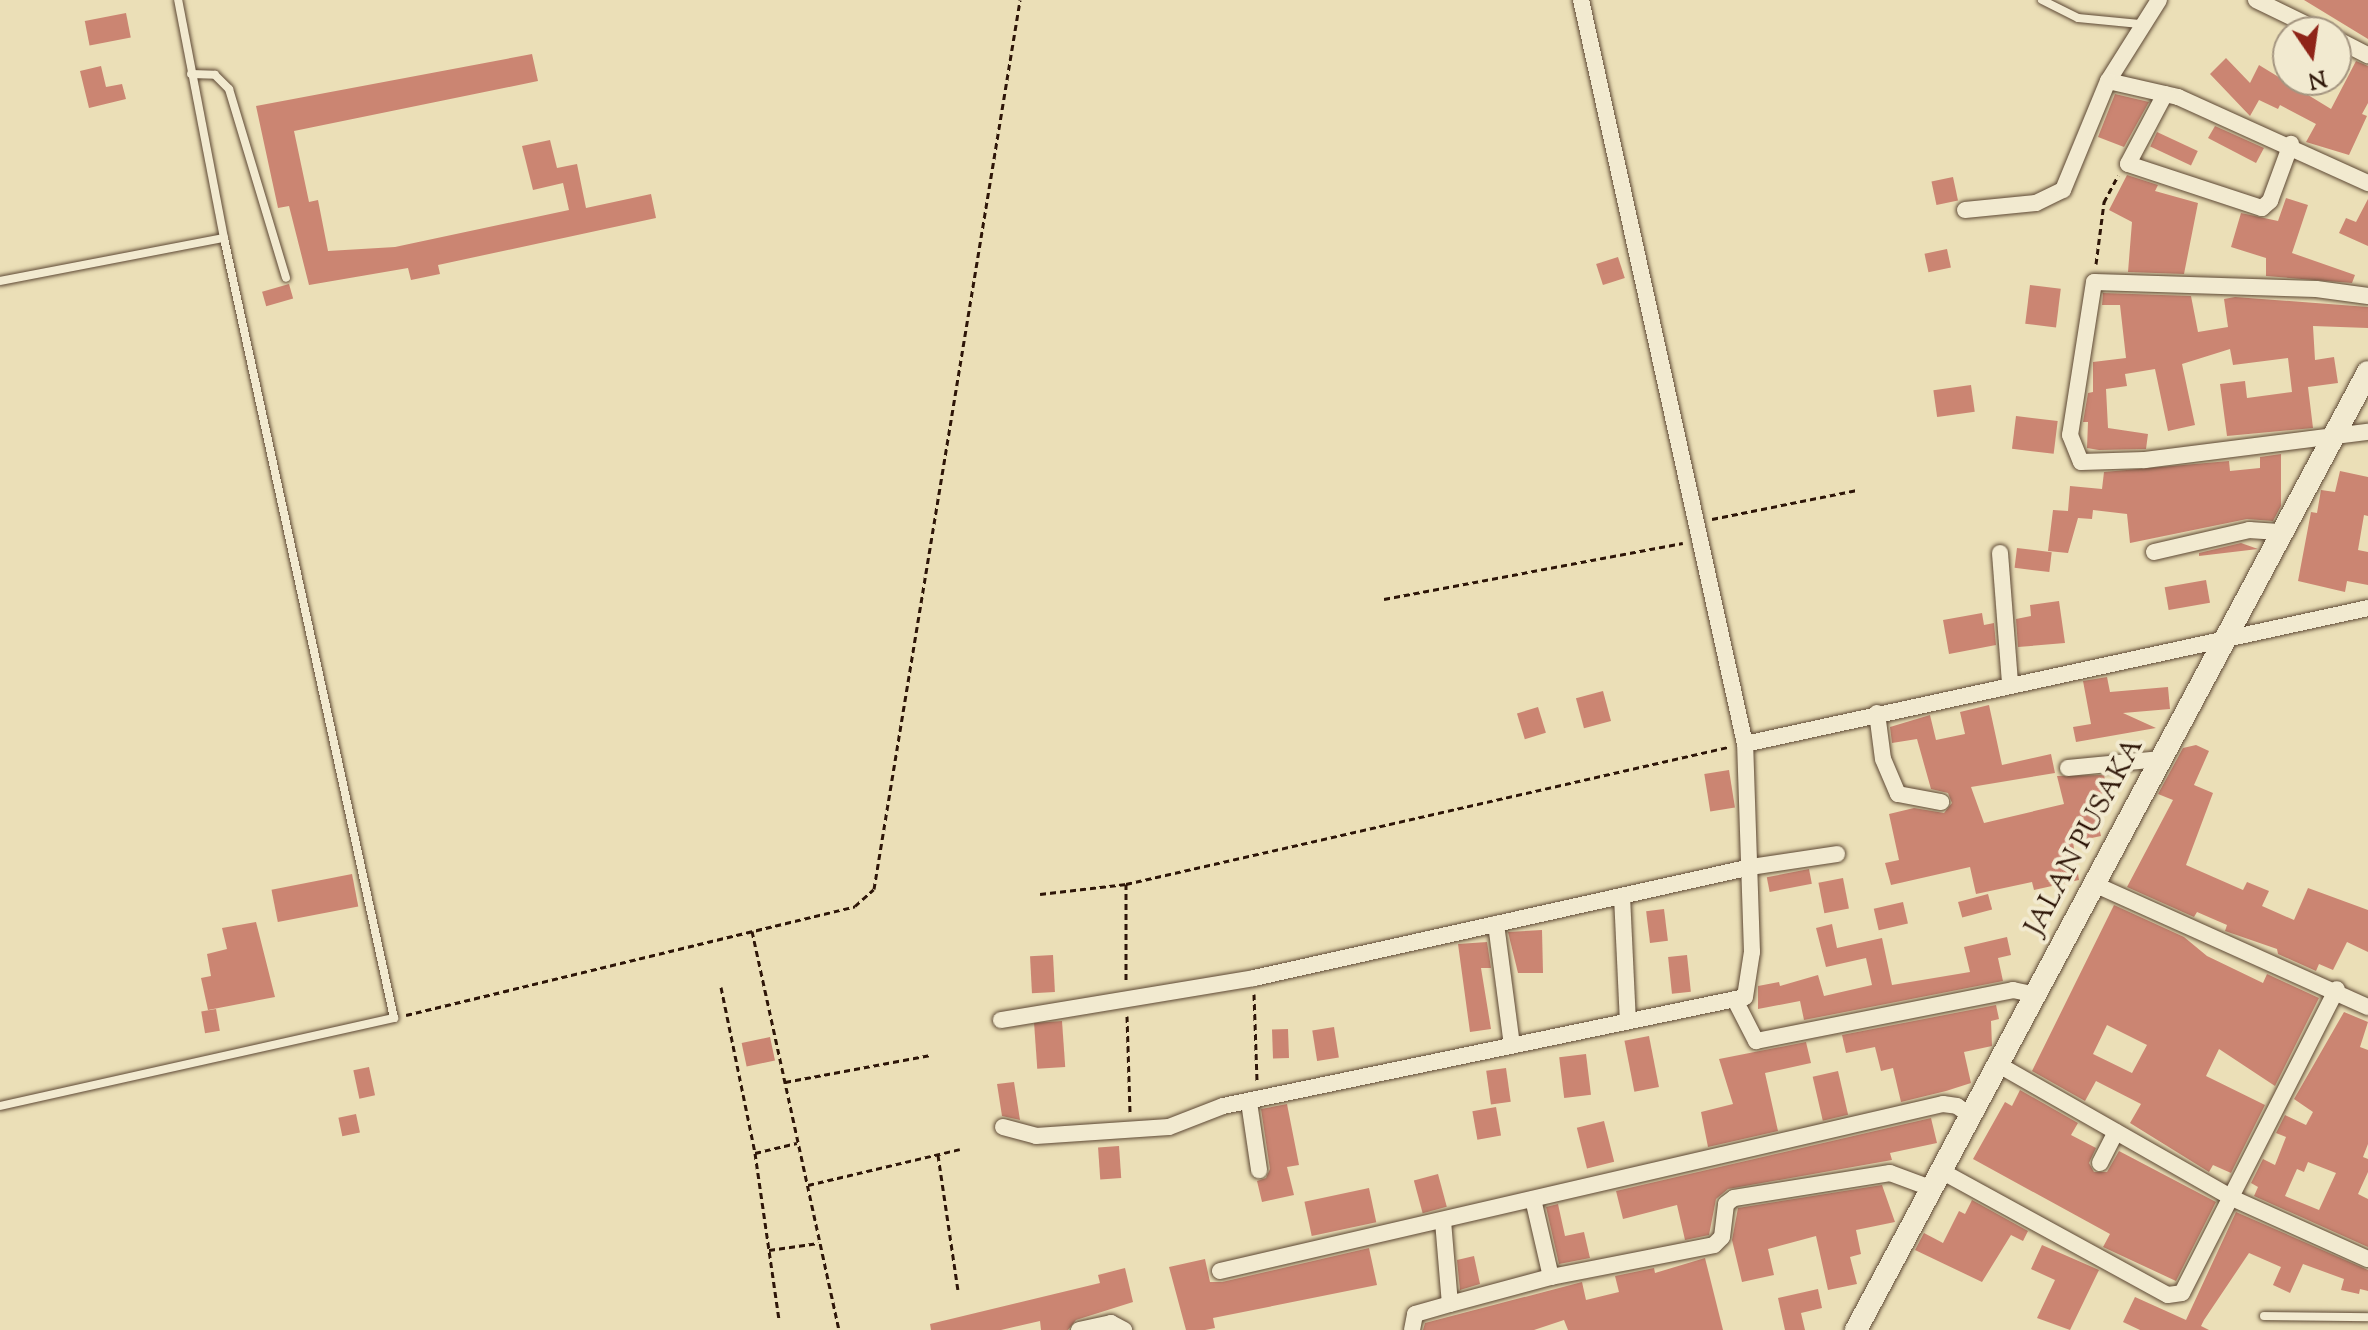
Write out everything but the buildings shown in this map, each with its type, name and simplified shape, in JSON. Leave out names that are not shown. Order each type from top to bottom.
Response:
[{"type":"street","points":[[1003,1127],[1036,1136],[1148,1130],[1253,1101],[1628,1021],[1736,1002],[1745,997],[1751,964],[1751,867],[1745,744],[1581,0]]},
{"type":"street","points":[[1965,210],[2036,203],[2063,190],[2108,81],[2140,24],[2159,0]]},
{"type":"street","points":[[2256,0],[2289,16]]},
{"type":"street","points":[[2108,81],[2165,94],[2291,144],[2368,183]]},
{"type":"street","points":[[2165,94],[2128,164],[2262,208],[2270,201],[2291,144]]},
{"type":"street","points":[[2368,296],[2316,289],[2094,282],[2070,435],[2081,462],[2145,460],[2368,432]]},
{"type":"street","name":"JALAN PUSAKA","points":[[1856,1330],[1972,1117],[2279,532],[2368,372]]},
{"type":"street","points":[[2154,552],[2249,530],[2279,532]]},
{"type":"street","points":[[2000,553],[2010,683]]},
{"type":"street","points":[[1745,744],[2010,683],[2368,608]]},
{"type":"street","points":[[1877,713],[1883,759],[1898,794],[1941,802]]},
{"type":"street","points":[[2068,768],[2159,759]]},
{"type":"street","points":[[1001,1020],[1254,978],[1751,867],[1837,854]]},
{"type":"street","points":[[2094,884],[2337,989],[2368,1007]]},
{"type":"street","points":[[1622,896],[1628,1021]]},
{"type":"street","points":[[1496,924],[1512,1045]]},
{"type":"street","points":[[1412,1330],[1415,1314],[1450,1304],[1551,1277],[1714,1245],[1722,1237],[1726,1204],[1734,1198],[1890,1173],[1938,1181],[2168,1295],[2186,1288],[2337,989]]},
{"type":"street","points":[[1736,1002],[1756,1041],[2013,990],[2036,995]]},
{"type":"street","points":[[1999,1065],[2232,1198],[2368,1259]]},
{"type":"street","points":[[1253,1101],[1259,1170]]},
{"type":"street","points":[[1220,1271],[1943,1104],[1957,1106],[1972,1117]]},
{"type":"street","points":[[2100,1163],[2116,1132]]},
{"type":"street","points":[[1533,1199],[1551,1277]]},
{"type":"street","points":[[1443,1221],[1450,1304]]},
{"type":"street","points":[[1079,1330],[1111,1323],[1124,1330]]},
{"type":"lane","points":[[0,1106],[394,1018],[224,238],[178,0]]},
{"type":"lane","points":[[2042,0],[2078,18],[2140,24]]},
{"type":"lane","points":[[191,74],[215,75],[229,89],[286,278]]},
{"type":"lane","points":[[0,281],[224,238]]},
{"type":"lane","points":[[2264,1316],[2368,1317]]},
{"type":"path","points":[[394,1018],[855,906],[874,889],[1020,0]]},
{"type":"path","points":[[2094,282],[2104,202],[2128,164]]},
{"type":"path","points":[[1696,522],[1857,490]]},
{"type":"path","points":[[1384,599],[1700,540]]},
{"type":"path","points":[[1040,894],[1126,884],[1745,744]]},
{"type":"path","points":[[752,930],[839,1330]]},
{"type":"path","points":[[1253,1101],[1254,978]]},
{"type":"path","points":[[721,987],[755,1153],[779,1319]]},
{"type":"path","points":[[784,1082],[931,1055]]},
{"type":"path","points":[[755,1153],[797,1143]]},
{"type":"path","points":[[806,1185],[960,1149]]},
{"type":"path","points":[[938,1154],[958,1290]]},
{"type":"path","points":[[769,1250],[819,1243]]}]
